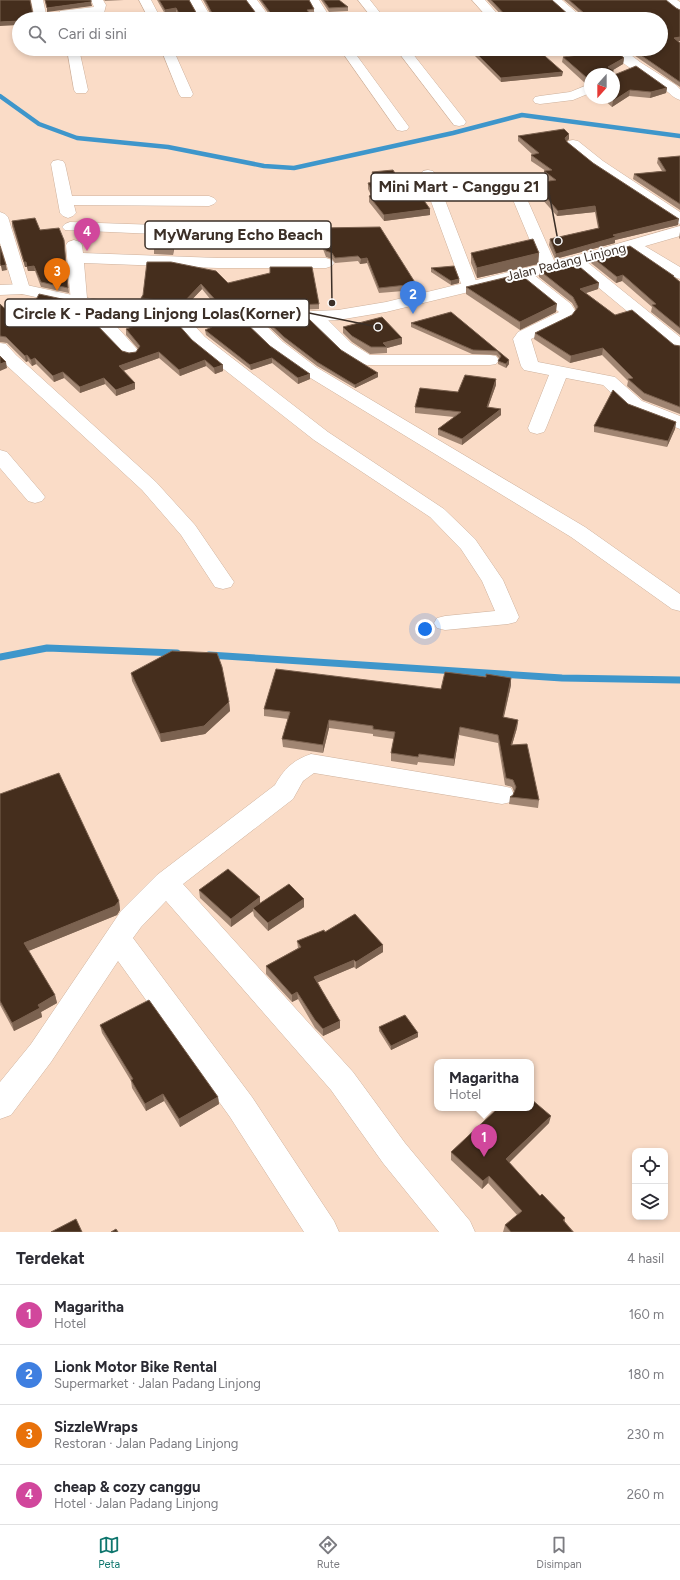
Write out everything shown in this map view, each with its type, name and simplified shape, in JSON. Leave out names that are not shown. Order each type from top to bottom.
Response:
[{"type":"street","points":[[37,0],[40,12]]},
{"type":"street","points":[[82,12],[100,10],[100,5],[97,0]]},
{"type":"street","points":[[145,0],[151,12]]},
{"type":"street","points":[[195,0],[202,12]]},
{"type":"street","points":[[251,0],[259,12]]},
{"type":"street","points":[[313,0],[321,12]]},
{"type":"street","points":[[364,0],[373,12]]},
{"type":"street","points":[[478,0],[489,12]]},
{"type":"street","points":[[555,0],[570,12]]},
{"type":"street","points":[[669,0],[680,8]]},
{"type":"street","points":[[74,56],[81,90]]},
{"type":"street","points":[[170,56],[186,94]]},
{"type":"street","points":[[351,56],[402,127]]},
{"type":"street","points":[[407,56],[459,122]]},
{"type":"street","points":[[624,56],[671,88],[680,96]]},
{"type":"street","points":[[621,72],[635,65]]},
{"type":"street","points":[[540,100],[573,96],[584,91]]},
{"type":"street","points":[[573,144],[598,164],[680,219]]},
{"type":"street","points":[[58,164],[83,302],[130,352]]},
{"type":"street","points":[[428,174],[470,286]]},
{"type":"street","points":[[513,183],[549,268]]},
{"type":"street","points":[[65,200],[209,201]]},
{"type":"street","points":[[0,217],[22,289]]},
{"type":"street","points":[[70,228],[245,233]]},
{"type":"street","name":"Jalan Padang Linjong","points":[[0,290],[22,289],[83,302],[174,314],[249,319],[338,315],[386,307],[549,268],[680,231]]},
{"type":"street","points":[[632,245],[680,274]]},
{"type":"street","points":[[76,258],[218,263],[326,263]]},
{"type":"street","points":[[576,261],[680,346]]},
{"type":"street","points":[[523,274],[568,312],[566,316],[528,333],[522,340],[530,366],[610,381],[617,386],[635,405],[680,423]]},
{"type":"street","points":[[174,314],[199,341],[234,369],[321,436],[437,513],[468,544],[492,580],[508,617],[445,623]]},
{"type":"street","points":[[314,316],[335,338],[360,358],[367,360],[490,360]]},
{"type":"street","points":[[249,319],[262,334],[290,356],[351,396],[379,411],[578,532],[680,604]]},
{"type":"street","points":[[0,348],[10,359],[149,486],[188,530],[223,582]]},
{"type":"street","points":[[537,428],[560,371]]},
{"type":"street","points":[[0,456],[35,497]]},
{"type":"street","points":[[0,1105],[41,1053],[131,919],[166,883],[284,792],[294,774],[301,768],[311,763],[502,794]]},
{"type":"street","points":[[166,883],[342,1081],[394,1153],[459,1232]]},
{"type":"street","points":[[118,938],[241,1107],[323,1232]]},
{"type":"building","points":[[0,0],[30,0],[32,12],[12,12],[12,21],[0,22]]},
{"type":"building","points":[[45,0],[91,0],[91,2],[47,8]]},
{"type":"building","points":[[159,0],[189,0],[196,12],[178,12],[176,8],[165,10]]},
{"type":"building","points":[[205,0],[246,0],[255,12],[211,12]]},
{"type":"building","points":[[261,0],[309,0],[314,9],[307,10],[309,12],[270,12]]},
{"type":"building","points":[[323,0],[339,0],[348,7],[329,8]]},
{"type":"building","points":[[491,0],[552,0],[566,12],[502,12]]},
{"type":"building","points":[[569,0],[666,0],[680,10],[680,37],[674,38],[680,43],[680,82],[642,56],[668,56],[668,12],[583,12]]},
{"type":"building","points":[[479,56],[545,56],[563,72],[501,78]]},
{"type":"building","points":[[622,56],[624,58],[608,67],[610,68],[584,68],[584,75],[563,57]]},
{"type":"building","points":[[636,66],[667,88],[651,92],[630,90],[620,96],[620,73]]},
{"type":"building","points":[[564,129],[569,134],[565,138],[567,142],[593,163],[679,219],[613,235],[616,237],[556,254],[550,239],[599,228],[595,206],[558,211],[534,183],[556,180],[544,171],[552,170],[531,155],[539,153],[518,136]]},
{"type":"building","points":[[680,156],[680,204],[634,174],[666,171],[658,158]]},
{"type":"building","points":[[393,170],[405,190],[415,188],[430,209],[384,215],[369,196],[374,195],[368,183],[378,182],[372,172]]},
{"type":"building","points":[[35,218],[40,230],[59,228],[64,240],[68,288],[41,282],[34,266],[27,267],[26,262],[24,262],[12,221]]},
{"type":"building","points":[[380,227],[416,284],[379,288],[367,258],[361,259],[358,256],[335,258],[332,253],[326,251],[317,228]]},
{"type":"building","points":[[175,233],[173,248],[154,247]]},
{"type":"building","points":[[533,239],[539,253],[477,268],[471,253]]},
{"type":"building","points":[[0,246],[6,265],[1,266],[0,264]]},
{"type":"building","points":[[630,246],[674,276],[680,282],[680,328],[652,305],[656,304],[623,275],[617,277],[592,257]]},
{"type":"building","points":[[147,262],[171,262],[216,271],[228,283],[270,273],[270,267],[312,267],[319,304],[249,307],[220,305],[201,284],[183,303],[141,298],[143,295]]},
{"type":"building","points":[[574,262],[599,283],[580,289],[615,315],[632,310],[674,345],[680,346],[680,407],[644,393],[628,379],[633,378],[603,348],[571,356],[535,333],[572,315],[578,307],[573,297],[539,270]]},
{"type":"building","points":[[454,266],[459,279],[451,281],[431,268]]},
{"type":"building","points":[[520,274],[557,304],[520,322],[466,287]]},
{"type":"building","points":[[39,294],[71,301],[69,305],[90,324],[94,322],[122,351],[129,353],[136,352],[140,346],[126,329],[169,314],[192,340],[223,365],[214,368],[205,360],[179,370],[159,352],[119,366],[135,383],[116,390],[104,378],[80,387],[63,372],[53,376],[35,358],[31,360],[6,337],[0,336],[0,304],[23,326]]},
{"type":"building","points":[[451,312],[509,360],[506,364],[498,361],[501,356],[497,351],[473,350],[411,323]]},
{"type":"building","points":[[382,317],[402,338],[383,343],[387,347],[371,347],[352,336],[343,327]]},
{"type":"building","points":[[216,318],[243,320],[270,346],[310,374],[298,378],[272,358],[250,365],[205,330],[212,327]]},
{"type":"building","points":[[309,319],[341,350],[378,373],[355,385],[317,362],[284,337],[267,321]]},
{"type":"building","points":[[0,356],[6,362],[0,364]]},
{"type":"building","points":[[465,375],[496,379],[487,407],[501,409],[462,439],[438,429],[461,412],[415,407],[420,388],[458,392]]},
{"type":"building","points":[[613,390],[628,404],[676,422],[668,441],[594,426]]},
{"type":"building","points":[[172,651],[217,653],[222,667],[229,702],[204,726],[160,734],[131,673]]},
{"type":"building","points":[[276,669],[441,689],[445,672],[486,677],[486,674],[511,678],[503,717],[518,720],[511,745],[527,744],[539,800],[510,797],[513,795],[516,787],[513,780],[506,778],[498,735],[460,727],[454,759],[419,754],[418,757],[391,753],[395,732],[373,729],[373,726],[329,720],[323,745],[282,739],[290,712],[264,709]]},
{"type":"building","points":[[59,773],[119,901],[115,906],[24,943],[55,995],[38,1005],[40,1008],[12,1023],[0,1001],[0,794]]},
{"type":"building","points":[[228,869],[260,897],[231,919],[199,890]]},
{"type":"building","points":[[289,884],[304,899],[268,923],[253,908]]},
{"type":"building","points":[[355,914],[383,945],[356,962],[354,960],[314,977],[340,1021],[323,1029],[315,1020],[297,992],[292,995],[266,966],[301,947],[297,941],[324,930],[325,932]]},
{"type":"building","points":[[149,1000],[218,1097],[179,1119],[163,1094],[145,1104],[131,1080],[133,1079],[100,1025]]},
{"type":"building","points":[[405,1015],[418,1033],[391,1046],[379,1027]]},
{"type":"building","points":[[534,1102],[551,1116],[506,1159],[540,1196],[542,1194],[565,1218],[563,1220],[573,1232],[511,1232],[505,1225],[522,1211],[489,1176],[483,1181],[451,1152],[495,1111],[534,1111]]},
{"type":"building","points":[[76,1219],[82,1232],[51,1232]]},
{"type":"building","points":[[116,1229],[118,1232],[111,1232]]},
{"type":"waterway","points":[[0,96],[39,124],[77,138],[168,147],[264,166],[294,168],[453,133],[522,115],[680,136]]},
{"type":"waterway","points":[[0,657],[47,648],[177,653]]},
{"type":"waterway","points":[[209,655],[562,678],[680,680]]},
{"type":"place","name":"Mini Mart - Canggu 21","points":[[558,241]]},
{"type":"place","name":"cheap & cozy canggu","points":[[87,251]]},
{"type":"place","name":"SizzleWraps","points":[[57,291]]},
{"type":"place","name":"MyWarung Echo Beach","points":[[332,303]]},
{"type":"place","name":"Lionk Motor Bike Rental","points":[[413,314]]},
{"type":"place","name":"Circle K - Padang Linjong Lolas(Korner)","points":[[378,327]]},
{"type":"place","name":"Magaritha","points":[[484,1157]]}]
